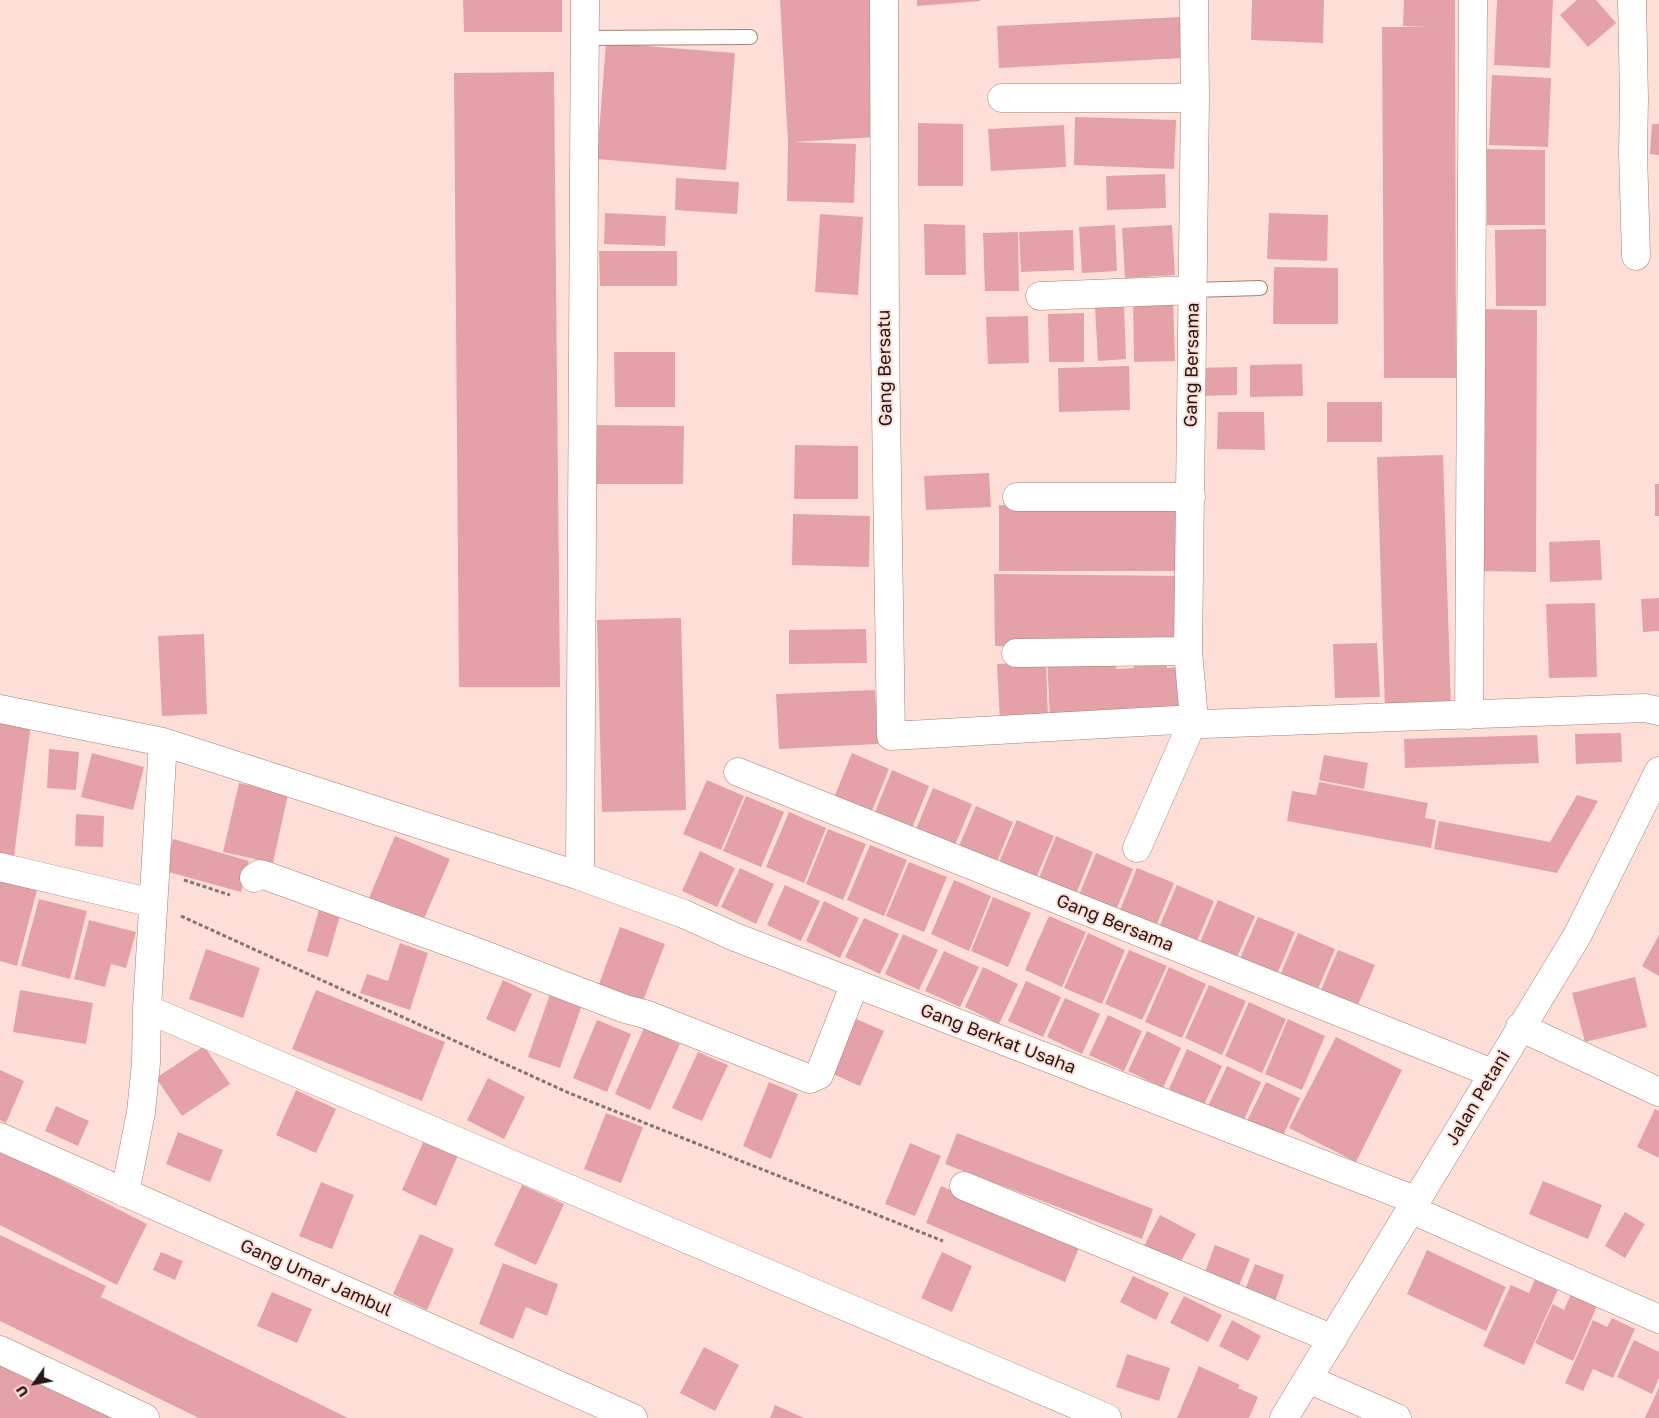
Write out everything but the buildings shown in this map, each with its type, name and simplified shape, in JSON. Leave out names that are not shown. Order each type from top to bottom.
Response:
[{"type":"street","points":[[580,876],[585,0]]},
{"type":"street","name":"Gang Bersatu","points":[[884,0],[885,345],[891,736],[1198,721]]},
{"type":"street","name":"Gang Bersama","points":[[1194,0],[1195,98],[1188,651],[1198,721]]},
{"type":"street","points":[[1469,715],[1473,0]]},
{"type":"street","points":[[1632,0],[1636,256]]},
{"type":"street","points":[[1002,98],[1195,98]]},
{"type":"street","points":[[1040,296],[1193,290]]},
{"type":"street","points":[[1017,497],[1191,497]]},
{"type":"street","points":[[1016,653],[1188,651]]},
{"type":"street","name":"Gang Berkat Usaha","points":[[0,709],[163,742],[580,876],[684,914],[735,937],[1413,1205],[1659,1319]]},
{"type":"street","points":[[1137,848],[1198,721],[1652,709]]},
{"type":"street","points":[[125,1193],[140,1112],[146,1063],[147,1009],[163,742]]},
{"type":"street","name":"Gang Bersama","points":[[738,772],[1492,1073]]},
{"type":"street","name":"Jalan Petani","points":[[1284,1418],[1577,936],[1657,778]]},
{"type":"street","points":[[0,867],[153,903]]},
{"type":"street","points":[[254,878],[260,874],[264,875],[474,951],[625,1009],[645,1014],[810,1079],[819,1075],[855,983]]},
{"type":"street","points":[[147,1009],[1107,1418]]},
{"type":"street","points":[[1520,1027],[1659,1092]]},
{"type":"street","name":"Gang Umar Jambul","points":[[0,1137],[633,1418]]},
{"type":"street","points":[[964,1186],[1332,1339]]},
{"type":"street","points":[[0,1350],[145,1418]]},
{"type":"street","points":[[1308,1379],[1397,1418]]},
{"type":"lane","points":[[585,38],[750,36]]},
{"type":"lane","points":[[1193,290],[1260,288]]},
{"type":"path","points":[[155,871],[236,897],[246,898],[250,893],[254,878]]},
{"type":"path","points":[[153,903],[569,1093],[943,1241]]}]
